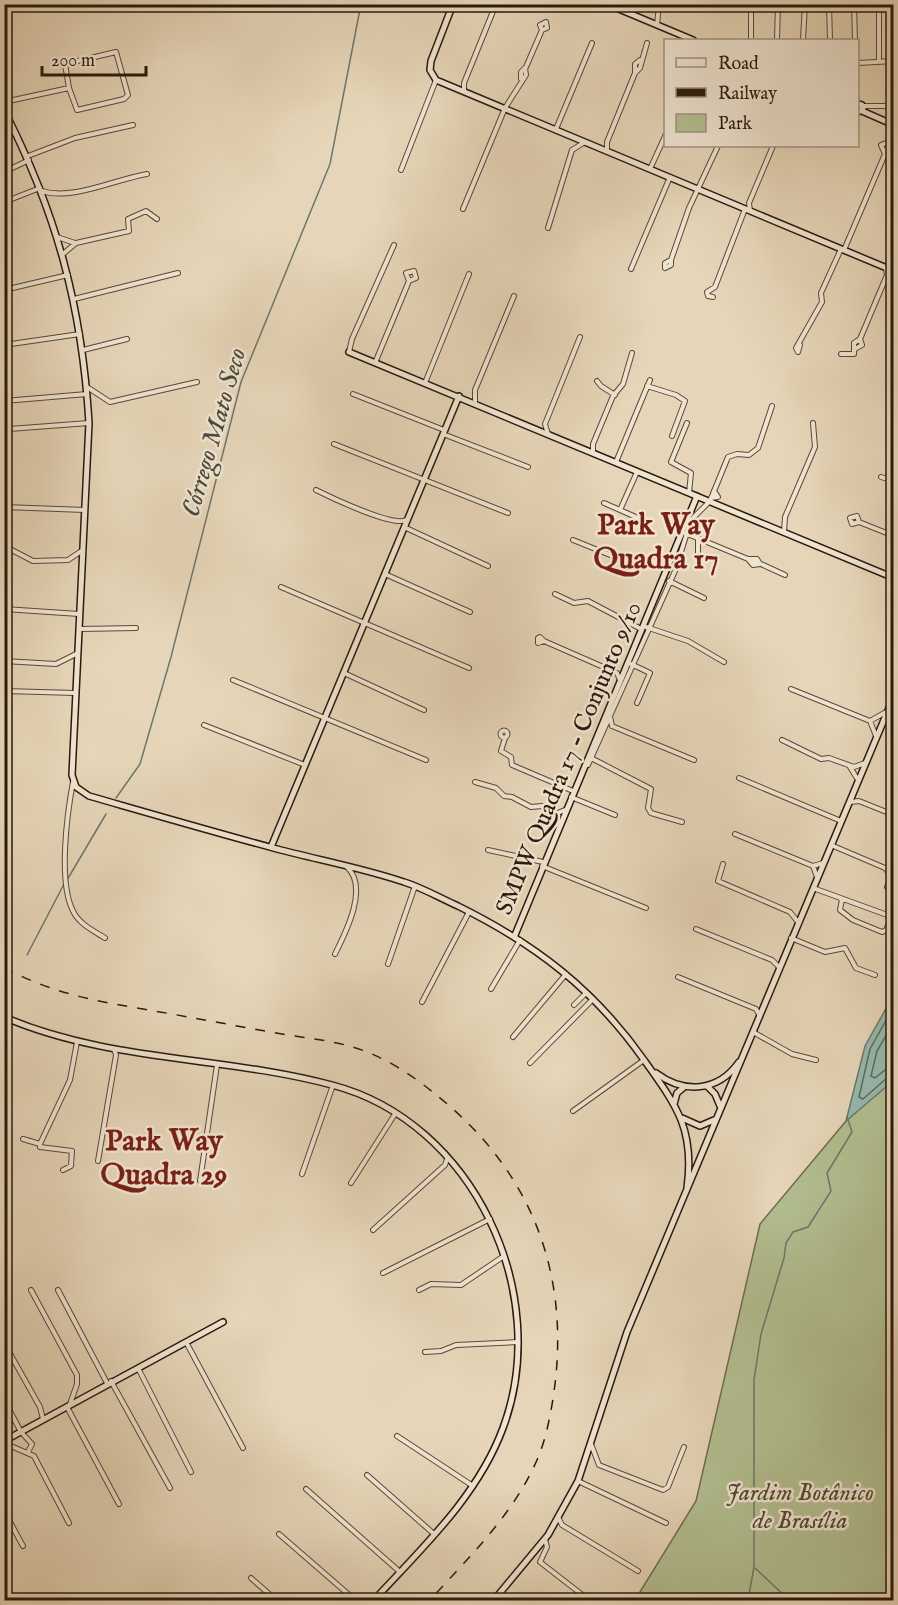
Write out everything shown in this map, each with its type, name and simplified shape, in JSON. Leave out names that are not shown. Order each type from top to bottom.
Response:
[{"type":"street","points":[[453,4],[431,61],[430,70],[436,80],[746,208],[890,271],[860,339],[854,343],[855,349],[851,355],[841,354]]},
{"type":"street","points":[[464,91],[464,83],[496,4]]},
{"type":"street","points":[[607,4],[691,39]]},
{"type":"street","points":[[657,25],[659,4]]},
{"type":"street","points":[[751,39],[752,4]]},
{"type":"street","points":[[777,39],[778,4]]},
{"type":"street","points":[[803,39],[805,4]]},
{"type":"street","points":[[829,4],[830,39]]},
{"type":"street","points":[[854,4],[855,39]]},
{"type":"street","points":[[879,4],[879,62]]},
{"type":"street","points":[[463,209],[505,108],[512,100],[521,79],[520,74],[542,30]]},
{"type":"street","points":[[556,129],[592,43]]},
{"type":"street","points":[[607,150],[607,142],[635,73],[640,68],[647,43]]},
{"type":"street","points":[[116,52],[128,95],[124,99],[77,110],[69,87],[65,64],[116,52]]},
{"type":"street","points":[[859,63],[894,62]]},
{"type":"street","points":[[401,170],[436,80]]},
{"type":"street","points":[[457,88],[464,83]]},
{"type":"street","points":[[4,102],[69,87]]},
{"type":"street","points":[[512,100],[514,112]]},
{"type":"street","points":[[860,108],[894,105]]},
{"type":"street","points":[[860,108],[894,125]]},
{"type":"street","points":[[4,110],[29,158],[46,201],[68,274],[83,350],[89,423],[86,510],[79,614],[73,782],[65,862],[69,899],[74,913],[85,925],[105,938]]},
{"type":"street","points":[[4,172],[29,158],[75,138],[133,125]]},
{"type":"street","points":[[548,228],[566,164],[575,147],[575,138]]},
{"type":"street","points":[[651,169],[664,139]]},
{"type":"street","points":[[575,147],[585,142]]},
{"type":"street","points":[[600,148],[607,142]]},
{"type":"street","points":[[671,260],[697,189],[718,147]]},
{"type":"street","points":[[715,287],[773,147]]},
{"type":"street","points":[[800,345],[822,302],[821,293],[885,154]]},
{"type":"street","points":[[46,201],[53,195],[108,185],[124,178],[147,174]]},
{"type":"street","points":[[631,268],[670,177]]},
{"type":"street","points":[[4,202],[41,190],[53,195]]},
{"type":"street","points":[[63,254],[76,243],[129,231],[128,219],[134,214],[146,211],[157,219]]},
{"type":"street","points":[[57,237],[76,243]]},
{"type":"street","points":[[394,245],[352,339],[349,352],[894,578]]},
{"type":"street","points":[[74,300],[178,273]]},
{"type":"street","points":[[4,290],[68,274]]},
{"type":"street","points":[[425,383],[469,274]]},
{"type":"street","points":[[375,363],[409,280]]},
{"type":"street","points":[[466,399],[475,390],[514,296]]},
{"type":"street","points":[[4,345],[80,334]]},
{"type":"street","points":[[537,429],[545,424],[580,337]]},
{"type":"street","points":[[83,350],[127,339]]},
{"type":"street","points":[[590,451],[615,395],[623,384],[632,353]]},
{"type":"street","points":[[616,462],[650,380]]},
{"type":"street","points":[[597,381],[615,395]]},
{"type":"street","points":[[4,400],[87,391],[110,402],[197,382]]},
{"type":"street","points":[[647,386],[676,395],[685,401],[672,436]]},
{"type":"street","points":[[475,390],[475,403]]},
{"type":"street","points":[[353,393],[528,467]]},
{"type":"street","points":[[271,847],[459,396]]},
{"type":"street","points":[[644,628],[670,582],[684,533],[691,520],[710,500],[718,496],[714,491],[728,458],[737,454],[749,455],[758,448],[772,406]]},
{"type":"street","points":[[7,448],[9,429],[89,423]]},
{"type":"street","points":[[687,423],[671,462],[691,473],[689,493]]},
{"type":"street","points":[[776,529],[783,523],[815,447],[813,423]]},
{"type":"street","points":[[545,424],[548,434]]},
{"type":"street","points":[[334,444],[508,513]]},
{"type":"street","points":[[620,510],[638,471]]},
{"type":"street","points":[[881,477],[894,482]]},
{"type":"street","points":[[316,490],[366,513],[395,522],[407,520]]},
{"type":"street","name":"SMPW Quadra 17 - Conjunto 9/10","points":[[514,935],[540,865],[589,758],[624,670],[630,664],[697,496]]},
{"type":"street","points":[[604,503],[638,518]]},
{"type":"street","points":[[4,507],[86,510]]},
{"type":"street","points":[[395,522],[400,537]]},
{"type":"street","points":[[859,522],[894,536]]},
{"type":"street","points":[[783,523],[784,532]]},
{"type":"street","points":[[404,527],[488,566]]},
{"type":"street","points":[[684,533],[748,559],[753,565],[760,564],[785,575]]},
{"type":"street","points":[[698,539],[698,558]]},
{"type":"street","points":[[573,540],[625,560],[648,559],[668,566]]},
{"type":"street","points":[[4,546],[33,561],[68,560],[83,549]]},
{"type":"street","points":[[385,574],[470,612]]},
{"type":"street","points":[[663,578],[704,598]]},
{"type":"street","points":[[281,587],[469,668]]},
{"type":"street","points":[[555,594],[574,603],[588,601],[644,628],[688,641],[724,662]]},
{"type":"street","points":[[4,609],[79,614]]},
{"type":"street","points":[[355,618],[362,630]]},
{"type":"street","points":[[79,629],[136,628]]},
{"type":"street","points":[[544,641],[617,672],[624,670]]},
{"type":"street","points":[[4,661],[56,664],[78,653]]},
{"type":"street","points":[[572,792],[602,733],[609,711],[619,700],[630,664],[650,673],[637,703]]},
{"type":"street","points":[[617,672],[620,680]]},
{"type":"street","points":[[344,673],[424,710]]},
{"type":"street","points":[[233,680],[426,760]]},
{"type":"street","points":[[791,689],[870,721],[876,736]]},
{"type":"street","points":[[4,691],[76,693]]},
{"type":"street","points":[[494,1600],[560,1522],[578,1481],[622,1343],[894,696]]},
{"type":"street","points":[[609,711],[612,726]]},
{"type":"street","points":[[870,721],[886,712]]},
{"type":"street","points":[[204,724],[305,765]]},
{"type":"street","points":[[596,737],[612,726]]},
{"type":"street","points":[[612,726],[694,760]]},
{"type":"street","points":[[506,738],[501,751],[511,757],[512,765],[572,792],[615,815]]},
{"type":"street","points":[[782,740],[801,752],[849,766],[865,763]]},
{"type":"street","points":[[589,758],[651,789],[648,808],[651,813],[682,822]]},
{"type":"street","points":[[849,766],[858,780]]},
{"type":"street","points":[[739,778],[841,820]]},
{"type":"street","points":[[73,782],[89,796],[416,885],[521,939],[567,973],[593,998],[628,1036],[652,1070],[682,1118],[690,1155],[687,1188]]},
{"type":"street","points":[[475,782],[496,788],[504,796],[513,797],[531,807],[542,806],[555,814],[559,825]]},
{"type":"street","points":[[853,793],[859,801]]},
{"type":"street","points":[[849,802],[859,801],[894,815]]},
{"type":"street","points":[[555,814],[565,810]]},
{"type":"street","points":[[735,834],[813,866],[823,863]]},
{"type":"street","points":[[831,845],[885,868],[894,868],[886,887]]},
{"type":"street","points":[[488,850],[540,865],[646,908]]},
{"type":"street","points":[[723,864],[718,881],[790,912],[803,911]]},
{"type":"street","points":[[813,866],[817,877]]},
{"type":"street","points":[[347,867],[355,877]]},
{"type":"street","points":[[885,868],[891,875]]},
{"type":"street","points":[[335,954],[352,907],[355,877],[362,871]]},
{"type":"street","points":[[388,964],[416,885]]},
{"type":"street","points":[[813,888],[890,916],[886,930],[882,932],[853,920],[840,910],[842,899]]},
{"type":"street","points":[[422,1002],[469,912]]},
{"type":"street","points":[[790,912],[798,922]]},
{"type":"street","points":[[696,929],[772,960],[780,967]]},
{"type":"street","points":[[791,938],[825,952],[845,948],[856,968],[875,975]]},
{"type":"street","points":[[491,988],[521,939]]},
{"type":"street","points":[[772,960],[783,959]]},
{"type":"street","points":[[513,1037],[567,973]]},
{"type":"street","points":[[678,977],[756,1010],[760,1016]]},
{"type":"street","points":[[574,1005],[586,992]]},
{"type":"street","points":[[530,1063],[593,998]]},
{"type":"street","points":[[756,1010],[763,1007]]},
{"type":"street","points":[[4,1017],[77,1042],[333,1085],[363,1096],[421,1132],[468,1181],[491,1218],[505,1256],[517,1312],[516,1378],[510,1407],[495,1447],[473,1486],[434,1534],[374,1600]]},
{"type":"street","points":[[753,1032],[792,1054],[816,1060]]},
{"type":"street","points":[[40,1144],[70,1080],[77,1042]]},
{"type":"street","points":[[98,1161],[116,1055],[114,1048]]},
{"type":"street","points":[[116,1055],[121,1049]]},
{"type":"street","points":[[674,1104],[677,1093],[683,1088],[706,1086],[722,1080],[743,1055]]},
{"type":"street","points":[[573,1111],[645,1060]]},
{"type":"street","points":[[200,1181],[217,1065]]},
{"type":"street","points":[[652,1070],[683,1088]]},
{"type":"street","points":[[302,1174],[333,1085]]},
{"type":"street","points":[[706,1086],[719,1099],[721,1109]]},
{"type":"street","points":[[351,1183],[395,1114]]},
{"type":"street","points":[[682,1118],[700,1126],[716,1119]]},
{"type":"street","points":[[23,1139],[40,1144],[40,1147],[45,1149],[72,1151],[71,1166],[63,1170]]},
{"type":"street","points":[[373,1230],[445,1165],[447,1158]]},
{"type":"street","points":[[445,1165],[453,1164]]},
{"type":"street","points":[[383,1273],[491,1218]]},
{"type":"street","points":[[419,1290],[431,1284],[461,1285],[505,1256]]},
{"type":"street","points":[[31,1290],[77,1375],[77,1384],[68,1405]]},
{"type":"street","points":[[58,1290],[170,1488]]},
{"type":"street","points":[[4,1442],[109,1382],[223,1322]]},
{"type":"street","points":[[186,1342],[243,1448]]},
{"type":"street","points":[[425,1352],[441,1351],[456,1345],[518,1342]]},
{"type":"street","points":[[4,1343],[40,1407],[43,1419]]},
{"type":"street","points":[[137,1367],[191,1472]]},
{"type":"street","points":[[4,1400],[21,1432],[32,1444],[28,1452]]},
{"type":"street","points":[[68,1405],[119,1504]]},
{"type":"street","points":[[397,1436],[473,1486]]},
{"type":"street","points":[[4,1442],[34,1456],[69,1523]]},
{"type":"street","points":[[591,1443],[599,1465],[663,1490],[668,1487],[684,1447]]},
{"type":"street","points":[[367,1475],[434,1534]]},
{"type":"street","points":[[578,1481],[666,1523]]},
{"type":"street","points":[[306,1489],[400,1572]]},
{"type":"street","points":[[4,1511],[23,1546]]},
{"type":"street","points":[[560,1522],[638,1571]]},
{"type":"street","points":[[279,1534],[354,1600]]},
{"type":"street","points":[[545,1539],[547,1547],[540,1562],[589,1600]]},
{"type":"street","points":[[251,1578],[276,1600]]},
{"type":"green space","name":"Jardim Botânico de Brasília","points":[[893,1079],[893,1600],[635,1600],[696,1501],[760,1224],[846,1121]]},
{"type":"water","points":[[893,996],[893,1081],[846,1121],[865,1046]]},
{"type":"waterway","name":"Córrego Mato Seco","points":[[116,798],[140,764],[171,657],[241,382],[330,164],[361,4]]},
{"type":"waterway","name":"Córrego Mato Seco","points":[[67,880],[106,814]]},
{"type":"waterway","name":"Córrego Mato Seco","points":[[27,955],[64,884]]},
{"type":"waterway","points":[[748,1600],[754,1567],[754,1380],[761,1334],[784,1258],[786,1243],[793,1232],[808,1227],[831,1191],[827,1173],[852,1132],[847,1117]]},
{"type":"waterway","points":[[755,1568],[789,1600]]},
{"type":"railway","points":[[4,967],[37,983],[89,999],[333,1042],[372,1054],[416,1079],[467,1123],[495,1154],[518,1187],[535,1223],[548,1260],[555,1300],[558,1341],[549,1422],[537,1460],[516,1499],[489,1535],[430,1600]]},
{"type":"district","name":"Park Way Quadra 17","points":[[656,541]]},
{"type":"district","name":"Park Way Quadra 29","points":[[164,1157]]}]
